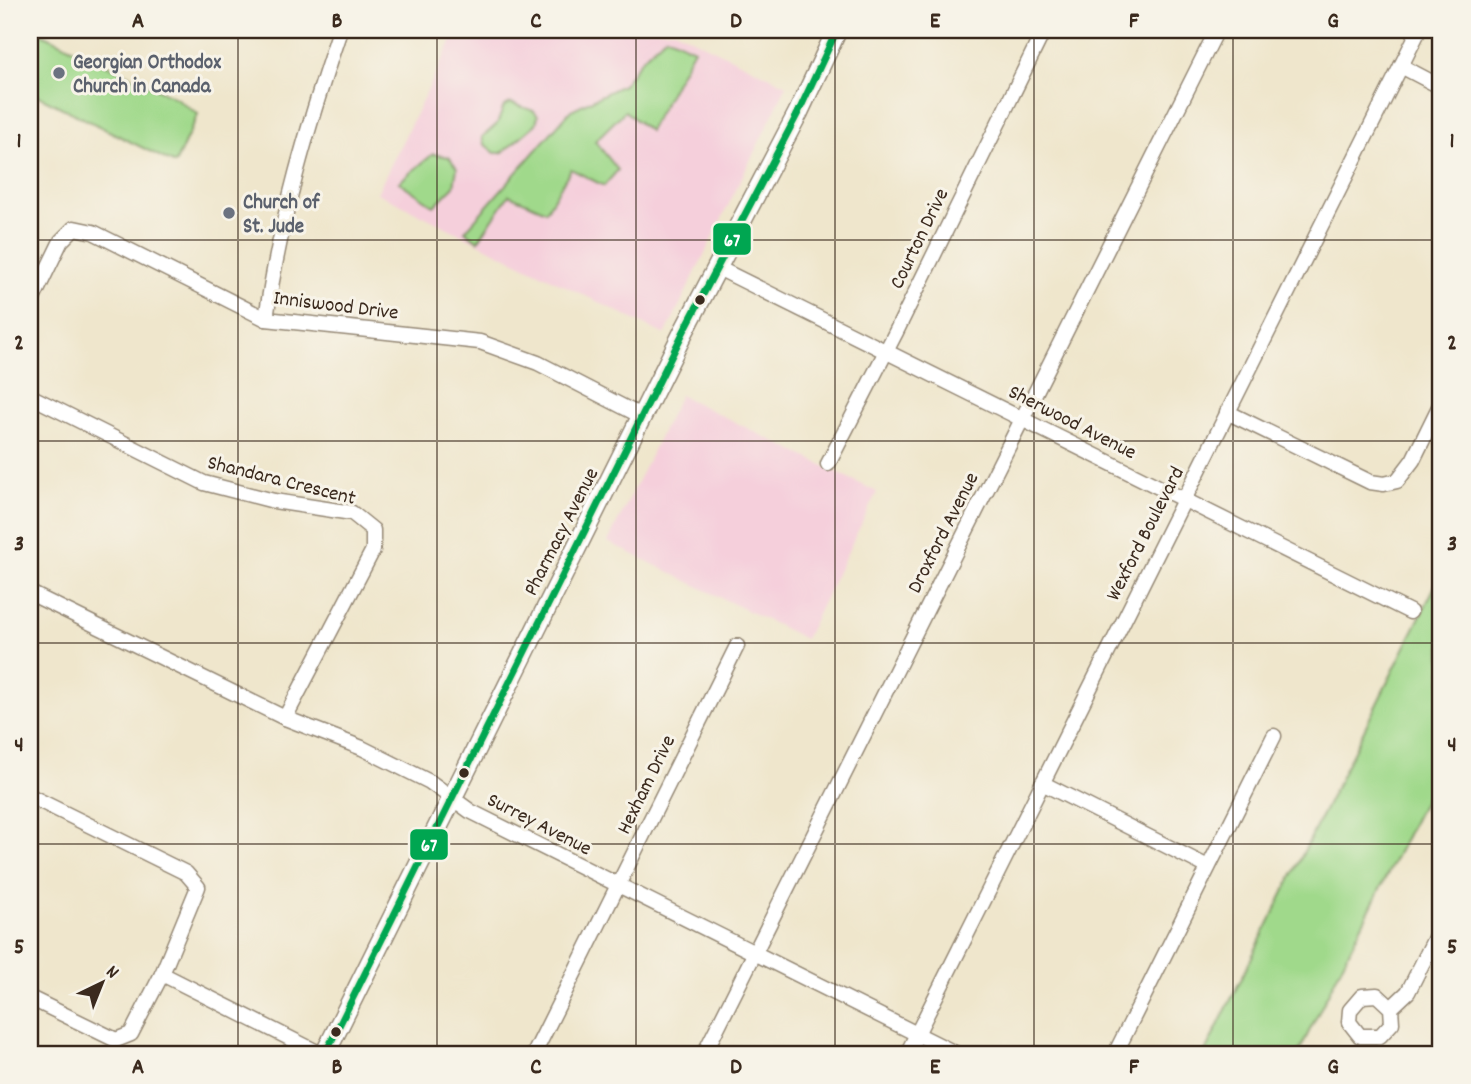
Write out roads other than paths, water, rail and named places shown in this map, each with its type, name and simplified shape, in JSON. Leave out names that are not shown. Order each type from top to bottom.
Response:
[{"type":"street","points":[[266,318],[271,278],[296,166],[340,30]]},
{"type":"street","name":"Pharmacy Avenue","points":[[323,1054],[716,267],[798,113],[837,30]]},
{"type":"street","name":"Courton Drive","points":[[828,464],[1044,30]]},
{"type":"street","name":"Droxford Avenue","points":[[704,1054],[1217,30]]},
{"type":"street","name":"Wexford Boulevard","points":[[907,1054],[1419,30]]},
{"type":"street","points":[[1401,66],[1441,87]]},
{"type":"street","name":"Inniswood Drive","points":[[30,304],[61,241],[74,228],[93,232],[266,318],[480,342],[538,362],[643,417]]},
{"type":"street","name":"Sherwood Avenue","points":[[716,267],[1410,612]]},
{"type":"street","name":"Shandara Crescent","points":[[30,396],[204,483],[274,501],[352,513],[373,530],[373,550],[285,718]]},
{"type":"street","points":[[1227,412],[1370,482],[1384,484],[1398,481],[1413,460],[1441,402]]},
{"type":"street","name":"Surrey Avenue","points":[[30,593],[285,718],[362,748],[430,782],[470,811],[957,1054]]},
{"type":"street","name":"Hexham Drive","points":[[534,1054],[737,646]]},
{"type":"street","points":[[1115,1054],[1274,736]]},
{"type":"street","points":[[1042,783],[1208,867]]},
{"type":"street","points":[[30,796],[186,873],[198,887],[162,974],[131,1034],[116,1040],[30,998]]},
{"type":"street","points":[[1391,1008],[1408,992],[1441,926]]},
{"type":"street","points":[[162,974],[323,1054]]},
{"type":"place","name":"Georgian Orthodox Church in Canada","points":[[59,73]]},
{"type":"place","name":"Church of St. Jude","points":[[229,213]]}]
